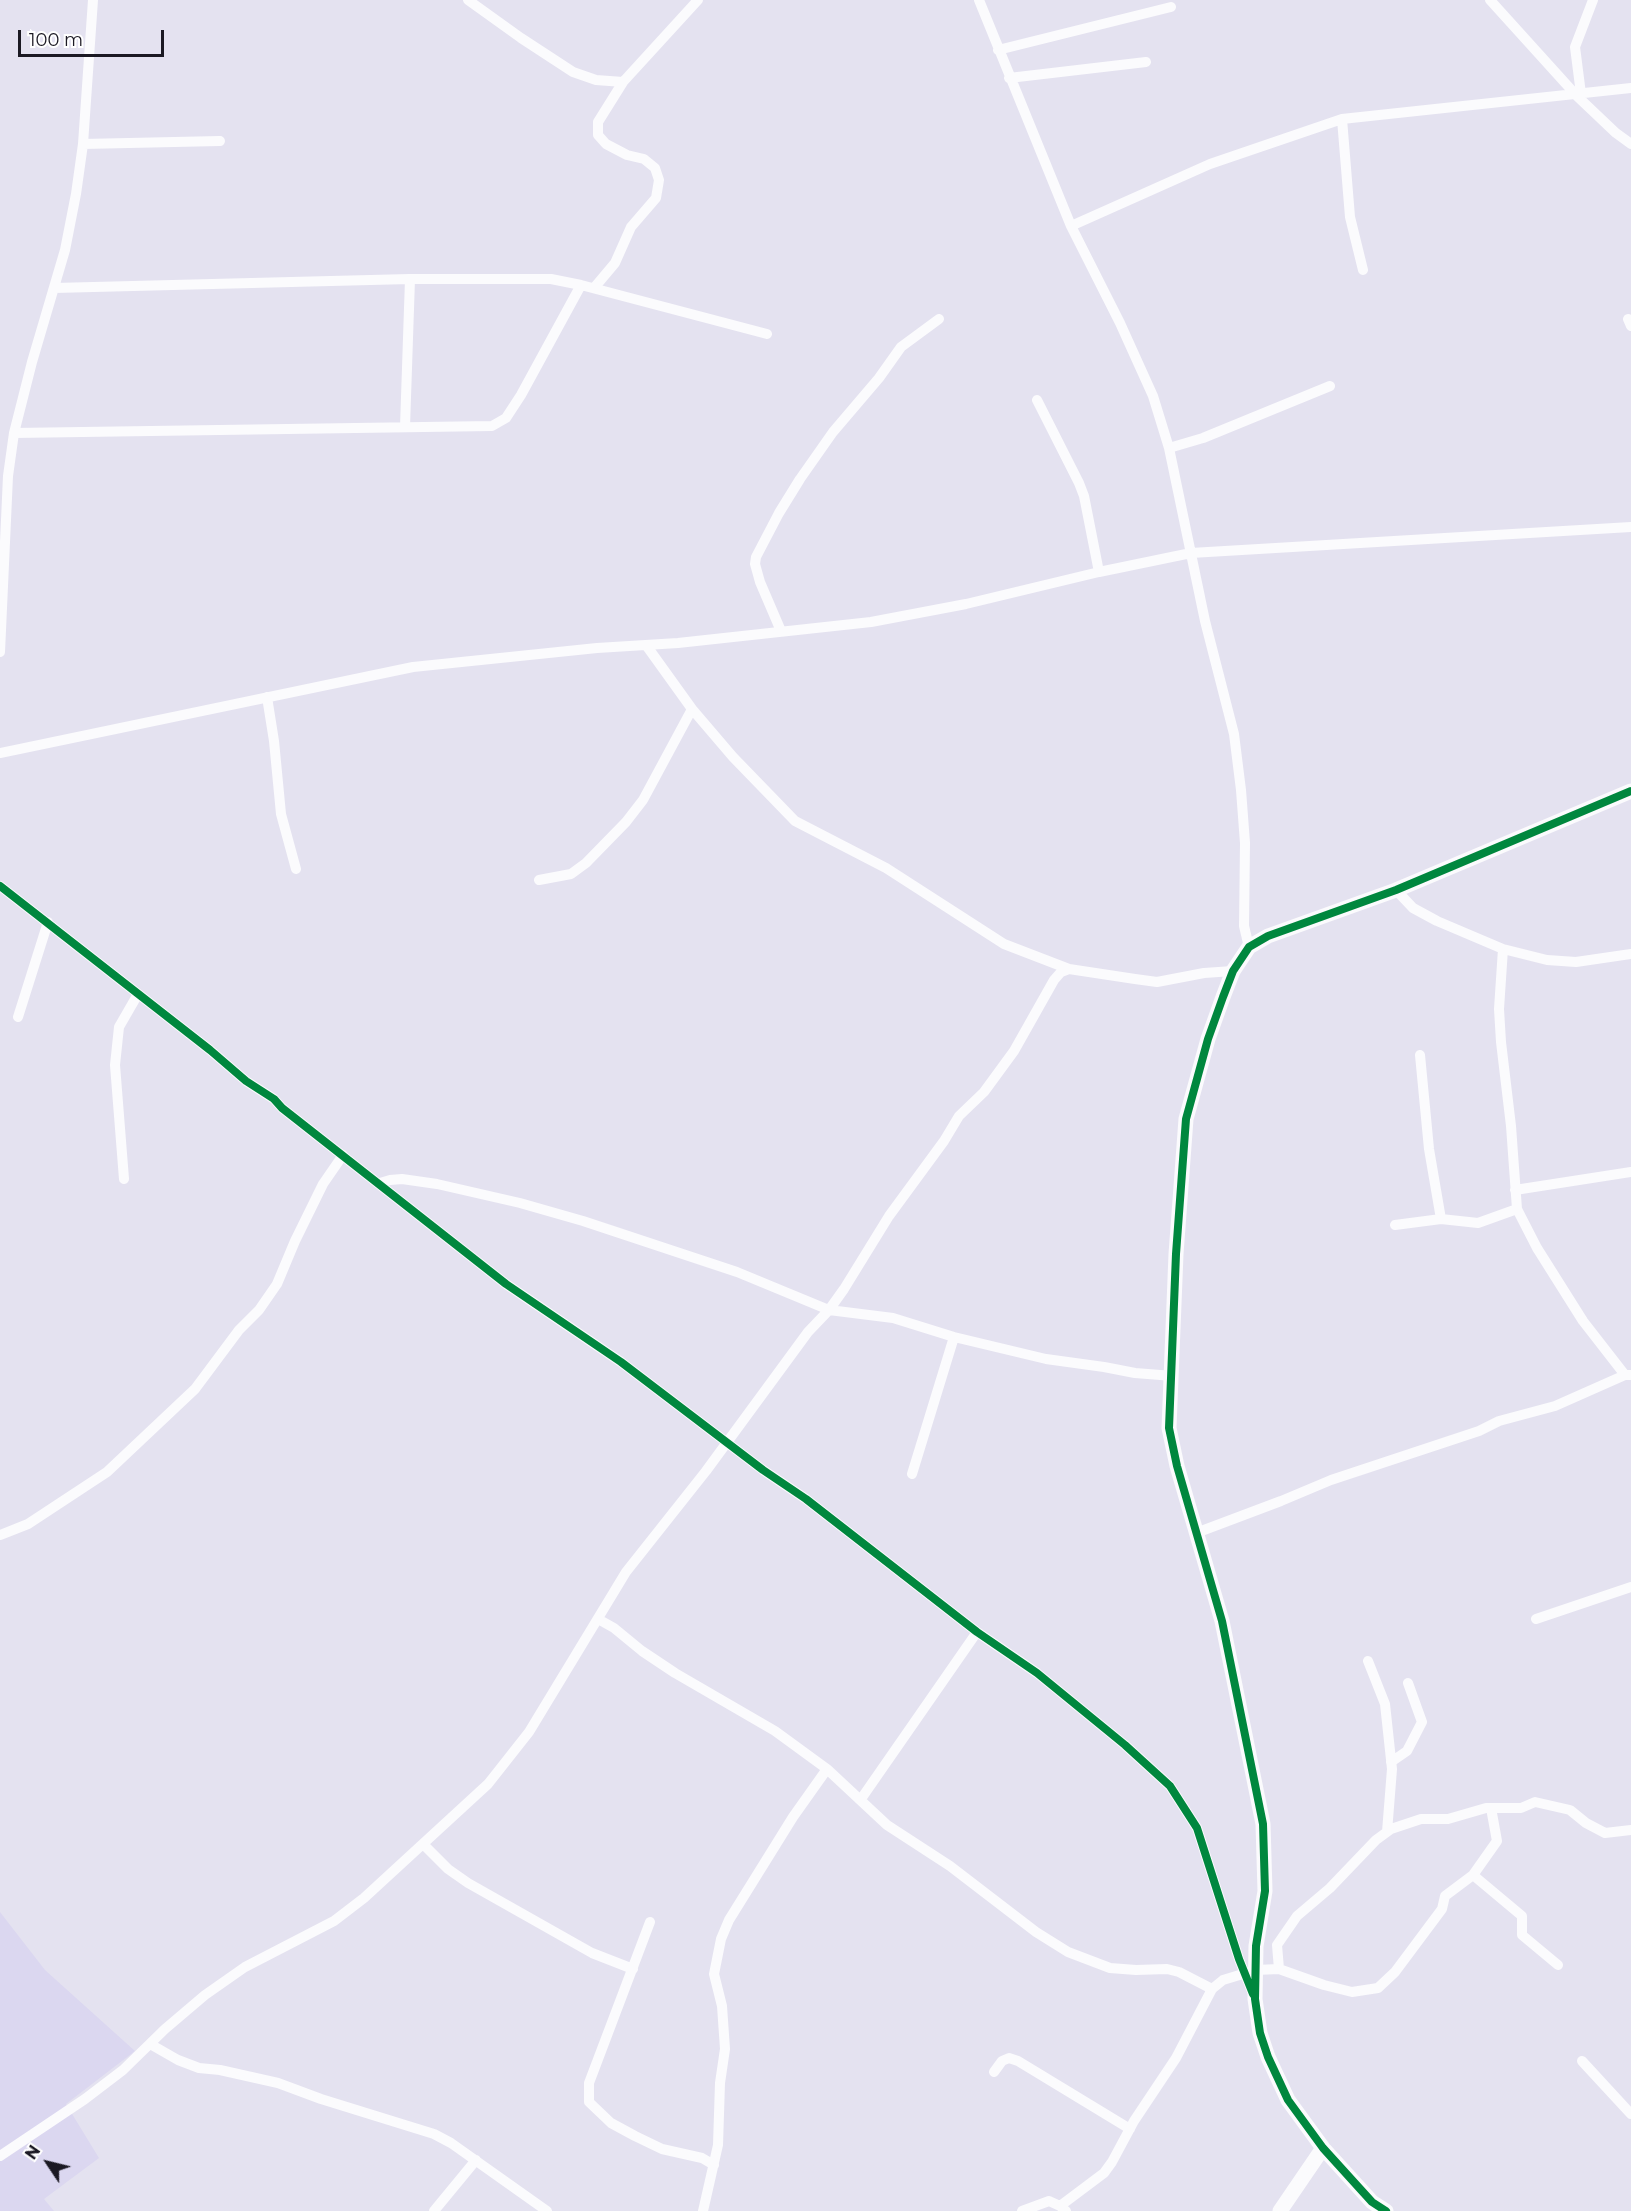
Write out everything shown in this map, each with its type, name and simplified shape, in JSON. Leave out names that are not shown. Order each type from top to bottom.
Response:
[{"type":"street","points":[[0,652],[8,476],[14,433],[65,250],[76,194],[93,0]]},
{"type":"street","points":[[468,0],[573,72],[596,80],[623,82]]},
{"type":"street","points":[[594,288],[615,263],[631,227],[656,198],[659,180],[655,168],[644,159],[627,155],[606,144],[598,135],[598,122],[623,82],[698,0]]},
{"type":"street","points":[[979,0],[1071,226],[1120,323],[1153,396],[1169,448],[1191,553],[1234,734],[1245,832],[1244,926],[1249,947]]},
{"type":"street","points":[[1490,0],[1578,95],[1616,133],[1631,144]]},
{"type":"street","points":[[1578,95],[1575,47],[1593,0]]},
{"type":"street","points":[[998,50],[1171,7]]},
{"type":"street","points":[[1009,78],[1146,62]]},
{"type":"street","points":[[1071,226],[1210,164],[1342,119],[1631,88]]},
{"type":"street","points":[[1342,119],[1350,217],[1363,270]]},
{"type":"street","points":[[82,144],[220,141]]},
{"type":"street","points":[[54,288],[410,279],[551,279],[594,288],[767,334]]},
{"type":"street","points":[[405,427],[410,279]]},
{"type":"street","points":[[14,433],[492,426],[506,418],[521,395],[581,285]]},
{"type":"street","points":[[781,631],[760,582],[755,564],[756,557],[789,496],[833,432],[879,378],[901,347],[939,319]]},
{"type":"street","points":[[1169,448],[1203,438],[1330,386]]},
{"type":"street","points":[[1037,399],[1081,489],[1099,572]]},
{"type":"street","points":[[0,753],[414,667],[597,648],[678,643],[872,622],[966,604],[1099,572],[1191,553],[1631,528]]},
{"type":"street","points":[[646,645],[692,709],[733,757],[795,821],[886,868],[1004,944],[1069,969],[1158,982],[1204,973],[1233,971]]},
{"type":"street","points":[[267,698],[281,814],[296,869]]},
{"type":"street","points":[[539,880],[571,874],[586,863],[626,822],[643,800],[692,709]]},
{"type":"street","points":[[1250,1972],[1265,1890],[1263,1824],[1222,1621],[1177,1466],[1169,1428],[1173,1376],[1176,1254],[1186,1119],[1209,1039],[1233,971],[1249,947],[1268,936],[1396,890],[1631,791]]},
{"type":"street","points":[[0,886],[210,1050],[246,1081],[274,1099],[282,1108],[506,1284],[621,1362],[763,1470],[806,1499],[977,1632],[1037,1673],[1096,1720],[1170,1786],[1197,1828],[1250,1972],[1260,2033],[1268,2057],[1288,2100],[1323,2148],[1372,2202],[1386,2211]]},
{"type":"street","points":[[1396,890],[1413,908],[1437,921],[1503,948],[1547,960],[1576,962],[1631,954]]},
{"type":"street","points":[[18,1017],[48,922]]},
{"type":"street","points":[[1196,1533],[1331,1480],[1479,1431],[1508,1418],[1555,1406],[1629,1376],[1583,1321],[1537,1248],[1517,1209],[1511,1126],[1500,1042],[1499,1009],[1503,948]]},
{"type":"street","points":[[0,2156],[123,2070],[205,1995],[245,1967],[334,1921],[364,1898],[470,1801],[506,1764],[529,1732],[626,1572],[706,1471],[808,1332],[829,1310],[889,1216],[944,1141],[959,1116],[984,1092],[1014,1051],[1054,980],[1061,972],[1069,969]]},
{"type":"street","points":[[124,1179],[115,1065],[119,1027],[138,994]]},
{"type":"street","points":[[1420,1055],[1429,1149],[1441,1219]]},
{"type":"street","points":[[0,1535],[28,1524],[107,1472],[195,1389],[239,1330],[259,1310],[277,1284],[323,1184],[343,1155]]},
{"type":"street","points":[[1515,1190],[1631,1172]]},
{"type":"street","points":[[380,1183],[402,1179],[437,1184],[562,1215],[737,1272],[829,1310],[893,1318],[954,1337],[1046,1359],[1104,1366],[1135,1373],[1173,1376]]},
{"type":"street","points":[[1395,1225],[1441,1219],[1478,1223],[1517,1209]]},
{"type":"street","points":[[912,1474],[954,1337]]},
{"type":"street","points":[[1536,1619],[1631,1587]]},
{"type":"street","points":[[598,1619],[675,1673],[758,1720],[827,1769],[888,1825],[950,1866],[1036,1932],[1068,1952],[1110,1968],[1167,1969],[1179,1972],[1212,1989]]},
{"type":"street","points":[[861,1799],[977,1632]]},
{"type":"street","points":[[1368,1660],[1386,1704],[1391,1762],[1387,1832]]},
{"type":"street","points":[[1391,1762],[1407,1751],[1422,1722],[1408,1683]]},
{"type":"street","points":[[703,2211],[718,2145],[720,2083],[725,2049],[722,2006],[714,1974],[721,1939],[729,1920],[793,1817],[827,1769]]},
{"type":"street","points":[[1279,1969],[1277,1946],[1297,1916],[1330,1888],[1376,1840],[1387,1832],[1421,1819],[1448,1819],[1491,1808],[1521,1808],[1535,1802],[1570,1810],[1586,1824],[1605,1833],[1631,1830]]},
{"type":"street","points":[[1022,2211],[1049,2201],[1063,2208],[1104,2173],[1176,2058],[1212,1989],[1223,1980],[1250,1972],[1279,1969],[1352,1992],[1378,1988],[1395,1972],[1442,1909],[1445,1896],[1473,1875],[1497,1841],[1491,1808]]},
{"type":"street","points":[[423,1845],[448,1869],[468,1883],[592,1953],[633,1969]]},
{"type":"street","points":[[1473,1875],[1522,1916],[1522,1935],[1558,1965]]},
{"type":"street","points":[[650,1922],[590,2083],[589,2102],[611,2123],[635,2136],[662,2149],[702,2158],[714,2165]]},
{"type":"street","points":[[150,2044],[178,2060],[199,2068],[278,2083],[342,2106],[434,2134],[476,2160],[547,2211]]},
{"type":"street","points":[[994,2072],[1002,2061],[1009,2058],[1018,2061],[1071,2091],[1103,2114],[1130,2129]]},
{"type":"street","points":[[1582,2061],[1631,2114]]},
{"type":"street","points":[[1280,2211],[1323,2148]]},
{"type":"street","points":[[434,2211],[476,2160]]},
{"type":"shaded area","points":[[0,1912],[45,1970],[135,2051],[66,2104],[99,2158],[44,2199],[54,2211],[0,2211]]},
{"type":"cycle path","points":[[1386,2211],[1372,2202],[1323,2148],[1288,2100],[1268,2057],[1260,2033],[1255,1999],[1256,1946],[1265,1891],[1263,1824],[1222,1621],[1177,1466],[1169,1428],[1176,1254],[1186,1119],[1208,1039],[1223,997],[1233,971],[1249,947],[1268,936],[1396,890],[1631,791]]},
{"type":"cycle path","points":[[0,886],[210,1050],[246,1081],[274,1099],[282,1108],[506,1284],[621,1362],[763,1470],[806,1499],[977,1632],[1037,1673],[1125,1745],[1170,1786],[1197,1828],[1239,1959],[1253,1994]]}]
